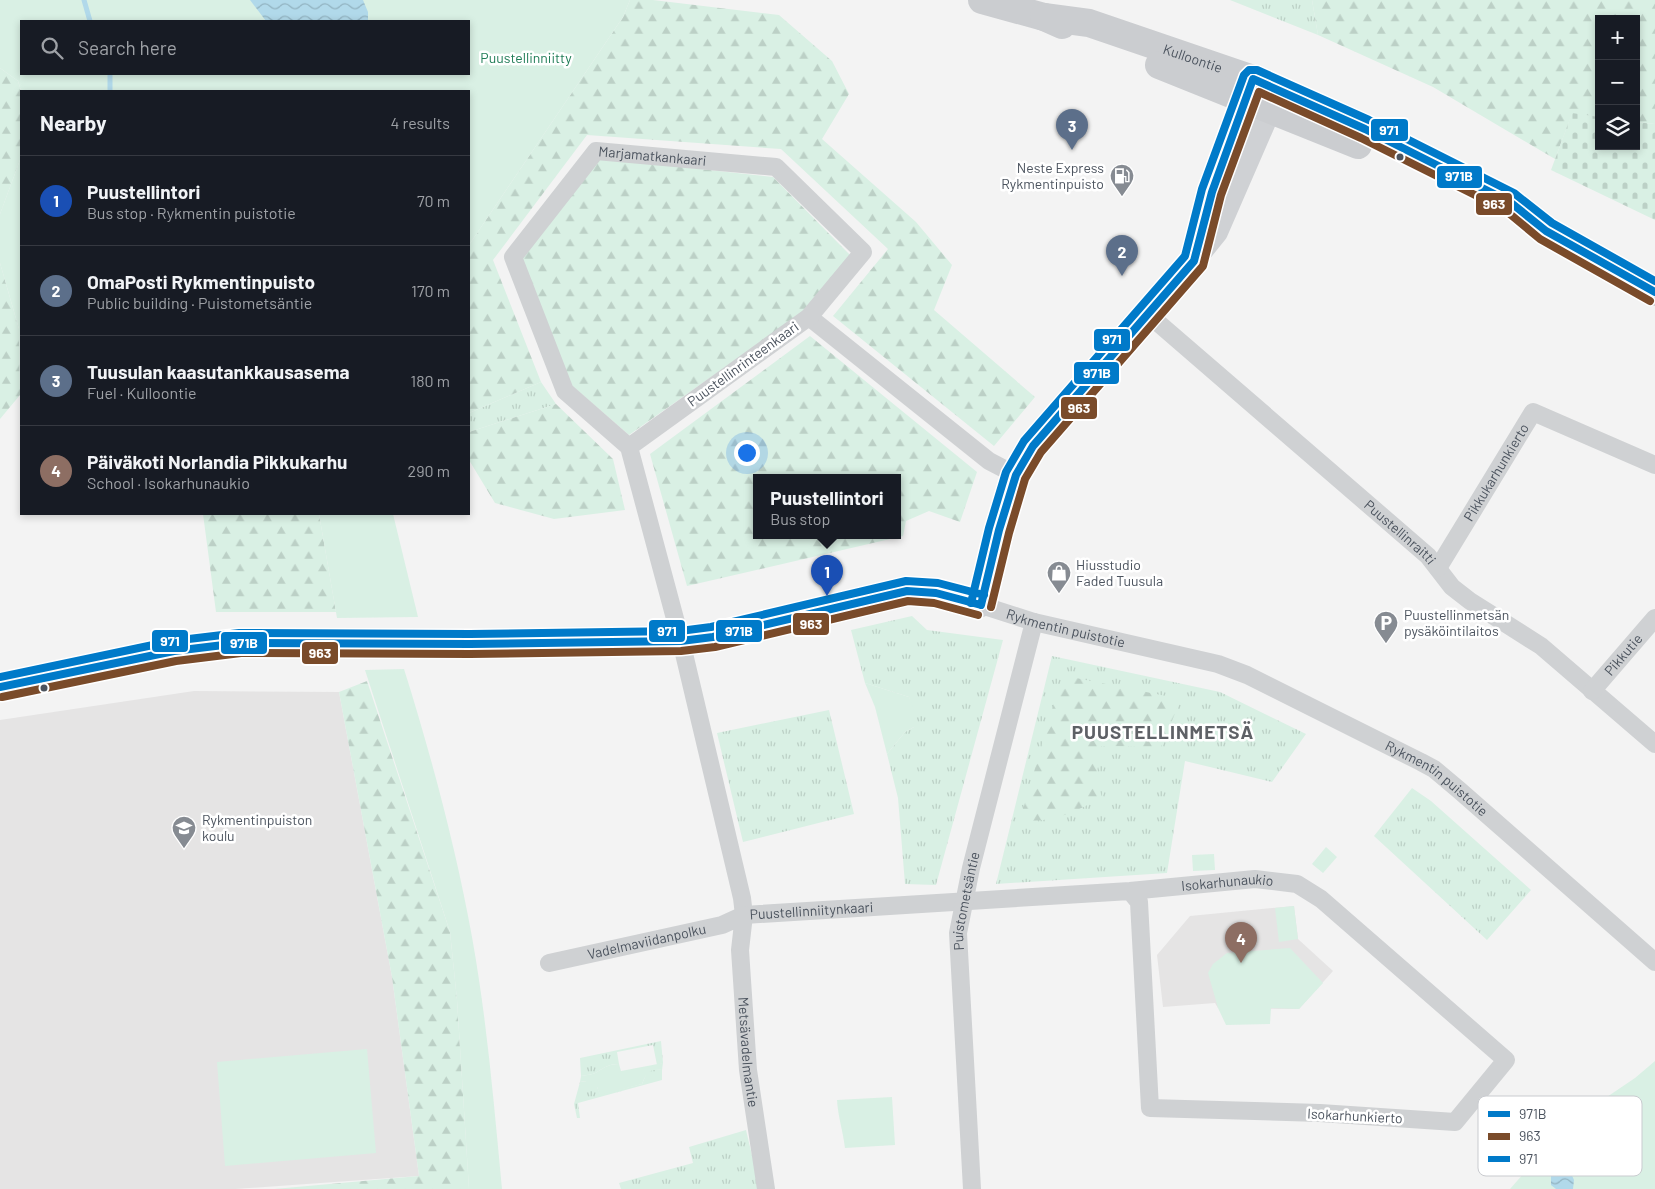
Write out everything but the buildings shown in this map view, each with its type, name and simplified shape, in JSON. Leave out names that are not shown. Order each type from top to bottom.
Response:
[{"type":"main road","name":"Kulloontie","points":[[982,0],[1044,17],[1088,23],[1261,95],[1503,216],[1546,231],[1655,292]]},
{"type":"street","points":[[981,605],[999,530],[1016,475],[1033,446],[1149,315],[1194,261],[1201,227],[1261,95]]},
{"type":"street","name":"Marjamatkankaari","points":[[629,447],[565,391],[513,258],[596,151],[776,167],[863,252],[809,317]]},
{"type":"street","name":"Puustellinraitti","points":[[1149,315],[1428,556],[1452,586],[1470,601],[1533,640],[1655,744]]},
{"type":"street","name":"Puustellinrinteenkaari","points":[[629,447],[809,317],[989,461],[1016,475]]},
{"type":"street","name":"Pikkukarhunkierto","points":[[1438,568],[1533,412],[1655,465]]},
{"type":"street","points":[[629,447],[681,641]]},
{"type":"street","name":"Rykmentin puistotie","points":[[0,687],[174,651],[240,643],[470,644],[681,641],[713,637],[864,600],[907,592],[936,593],[1034,622],[1218,664],[1247,675],[1434,769],[1655,962]]},
{"type":"street","name":"Pikkutie","points":[[1592,691],[1655,618]]},
{"type":"street","name":"Puistometsäntie","points":[[972,1189],[958,933],[964,902],[1034,622]]},
{"type":"street","name":"Puustellinniitynkaari","points":[[681,641],[744,915],[1130,891]]},
{"type":"street","name":"Isokarhunaukio","points":[[1130,891],[1255,879],[1297,884],[1321,899]]},
{"type":"street","name":"Isokarhunkierto","points":[[1130,891],[1140,902],[1150,1108],[1320,1114],[1455,1122],[1506,1060],[1321,899]]},
{"type":"street","name":"Vadelmaviidanpolku","points":[[549,963],[722,925],[744,915]]},
{"type":"street","name":"Metsävadelmantie","points":[[744,915],[740,950],[748,1070],[766,1189]]},
{"type":"shaded area","name":"Rykmentinpuiston koulu","points":[[194,691],[339,692],[392,977],[419,1176],[235,1189],[0,1189],[0,720]]},
{"type":"shaded area","points":[[1294,906],[1298,939],[1333,971],[1299,1009],[1218,1008],[1215,1003],[1163,1007],[1157,955],[1190,916]]},
{"type":"green space","name":"Puustellinniitty","points":[[0,0],[630,0],[623,17],[470,244],[470,90],[21,90],[18,81],[0,68]]},
{"type":"green space","points":[[630,0],[653,0],[779,15],[832,61],[849,94],[822,139],[916,222],[952,265],[934,310],[1035,397],[994,446],[833,316],[888,249],[781,149],[587,135],[493,260],[541,382],[470,413],[470,244],[623,17]]},
{"type":"green space","points":[[1230,0],[1312,0],[1318,35]]},
{"type":"green space","points":[[1312,0],[1655,0],[1655,124],[1640,122],[1640,15],[1595,15],[1595,117],[1572,114],[1555,159],[1433,87],[1318,35]]},
{"type":"green space","points":[[0,68],[18,81],[21,90],[20,160],[0,214]]},
{"type":"green space","points":[[1572,113],[1595,116],[1595,150],[1640,150],[1640,122],[1655,124],[1655,220],[1551,170]]},
{"type":"green space","points":[[600,158],[773,177],[851,256],[803,312],[629,435],[570,384],[522,261],[524,252]]},
{"type":"green space","points":[[20,160],[20,386],[19,329],[0,263],[0,214]]},
{"type":"green space","points":[[0,263],[19,329],[20,395],[0,419]]},
{"type":"green space","points":[[810,336],[977,472],[960,522],[929,511],[906,521],[903,536],[901,536],[901,474],[753,474],[753,539],[890,539],[687,586],[650,454]]},
{"type":"green space","points":[[541,382],[556,404],[470,432],[470,413]]},
{"type":"green space","points":[[556,404],[613,459],[625,510],[554,519],[495,503],[470,462],[470,432]]},
{"type":"green space","points":[[203,515],[319,515],[336,612],[216,612]]},
{"type":"green space","points":[[319,515],[393,515],[418,617],[337,618]]},
{"type":"green space","points":[[912,616],[927,630],[1003,640],[936,885],[905,884],[898,798],[887,754],[905,732],[914,727],[909,697],[865,683],[851,630]]},
{"type":"green space","points":[[1052,656],[1220,692],[1306,734],[1272,782],[1185,761],[1167,873],[996,884]]},
{"type":"green space","points":[[404,669],[442,802],[472,937],[486,1031],[502,1189],[469,1189],[457,1000],[450,932],[365,670]]},
{"type":"green space","points":[[1071,677],[1181,699],[1161,747],[1101,746],[1096,779],[1102,797],[1062,816],[1042,820],[1020,820],[1058,689]]},
{"type":"green space","points":[[367,681],[450,932],[457,1000],[469,1189],[274,1189],[419,1176],[392,977],[339,692]]},
{"type":"green space","points":[[865,683],[909,697],[916,715],[914,727],[905,732],[887,754],[875,707]]},
{"type":"green space","points":[[829,710],[854,814],[743,842],[717,733]]},
{"type":"green space","points":[[1412,788],[1431,801],[1531,890],[1487,940],[1374,836]]},
{"type":"green space","points":[[1326,847],[1337,857],[1323,873],[1312,864]]},
{"type":"green space","points":[[1214,854],[1215,870],[1193,871],[1192,855]]},
{"type":"green space","points":[[1294,906],[1298,939],[1279,942],[1275,908]]},
{"type":"green space","points":[[1290,948],[1323,983],[1299,1009],[1271,1008],[1270,1024],[1226,1025],[1218,1008],[1208,973],[1213,964],[1227,953]]},
{"type":"green space","points":[[661,1041],[663,1063],[657,1065],[653,1045],[617,1052],[619,1064],[610,1065],[593,1074],[581,1076],[580,1058]]},
{"type":"green space","points":[[367,1049],[376,1153],[225,1166],[217,1062]]},
{"type":"green space","points":[[1655,1061],[1655,1189],[1510,1189],[1521,1176],[1642,1176],[1642,1096],[1608,1096],[1635,1078]]},
{"type":"green space","points":[[663,1063],[662,1070],[649,1072],[642,1084],[600,1095],[597,1087],[592,1088],[586,1081],[580,1082],[581,1076],[593,1074],[612,1065],[619,1064],[621,1071]]},
{"type":"green space","points":[[652,1069],[662,1070],[662,1080],[578,1103],[580,1118],[577,1118],[574,1104],[580,1082],[587,1081],[597,1087],[600,1094],[642,1084],[647,1072]]},
{"type":"green space","points":[[892,1097],[895,1145],[845,1148],[837,1100]]},
{"type":"green space","points":[[746,1130],[760,1189],[621,1189],[619,1183],[693,1163],[689,1147]]},
{"type":"water","points":[[250,0],[363,0],[368,12],[368,20],[265,20]]},
{"type":"water","points":[[1551,1176],[1572,1176],[1574,1180],[1573,1189],[1556,1189],[1551,1185]]},
{"type":"waterway","points":[[84,0],[90,20]]},
{"type":"waterway","points":[[110,75],[110,90]]},
{"type":"transit line","name":"971","points":[[971,603],[989,528],[1006,472],[1024,441],[1185,256],[1202,189],[1244,75],[1249,70],[1257,70],[1369,120],[1514,193],[1552,223],[1655,281]]},
{"type":"transit line","name":"971B","points":[[981,605],[999,530],[1016,475],[1033,446],[1194,261],[1212,192],[1253,79],[1365,129],[1510,202],[1546,231],[1655,292]]},
{"type":"transit line","name":"963","points":[[991,607],[1009,533],[1025,479],[1041,452],[1203,266],[1221,195],[1259,92],[1361,138],[1505,210],[1540,239],[1650,301]]},
{"type":"transit line","name":"971","points":[[0,677],[172,641],[239,633],[470,634],[680,631],[711,627],[906,581],[938,583],[984,595]]},
{"type":"transit line","name":"971B","points":[[0,687],[174,651],[240,643],[470,644],[681,641],[713,637],[907,591],[936,593],[981,605]]},
{"type":"transit line","name":"963","points":[[2,697],[176,661],[241,653],[470,654],[681,651],[715,647],[908,601],[934,603],[978,615]]},
{"type":"place","name":"Tuusulan kaasutankkausasema","points":[[1072,150]]},
{"type":"place","name":"Neste Express Rykmentinpuisto","points":[[1122,197]]},
{"type":"place","name":"OmaPosti Rykmentinpuisto","points":[[1122,276]]},
{"type":"place","name":"Hiusstudio Faded Tuusula","points":[[1059,594]]},
{"type":"place","name":"Puustellintori","points":[[827,596]]},
{"type":"place","name":"Puustellinmetsän pysäköintilaitos","points":[[1386,644]]},
{"type":"place","name":"Rykmentinpuiston koulu","points":[[184,849]]},
{"type":"place","name":"Päiväkoti Norlandia Pikkukarhu","points":[[1241,963]]},
{"type":"district","name":"PUUSTELLINMETSÄ","points":[[1163,732]]}]
